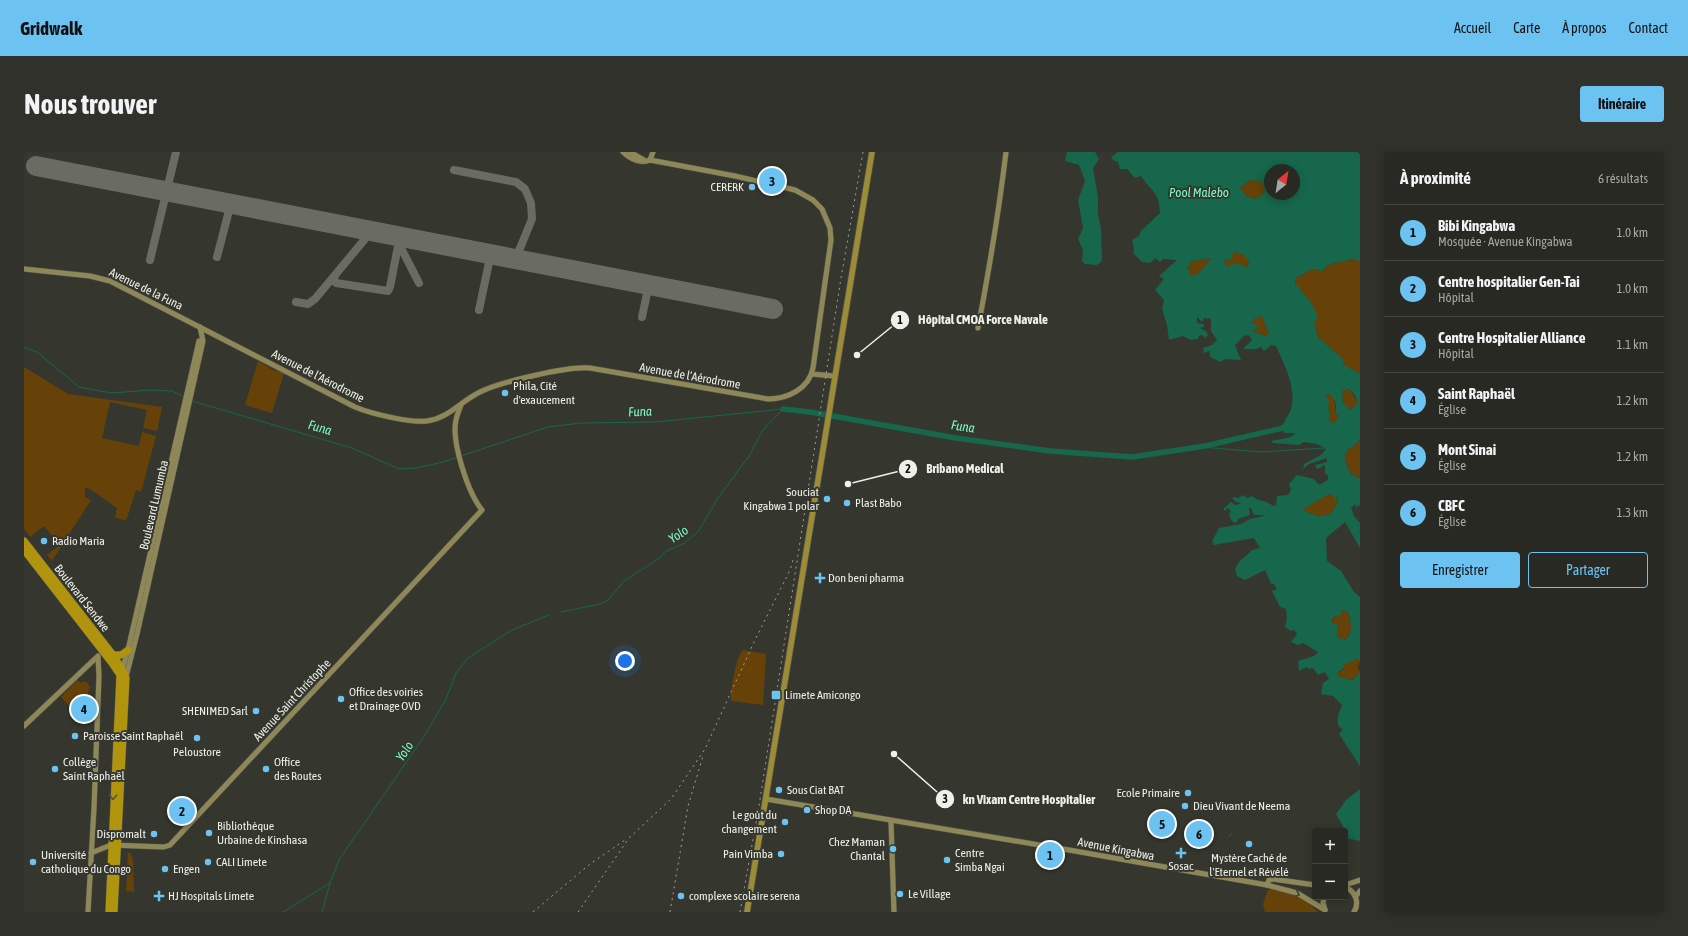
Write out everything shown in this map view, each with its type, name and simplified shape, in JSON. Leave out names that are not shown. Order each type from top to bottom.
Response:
[{"type":"highway","name":"Boulevard Sendwe","points":[[24,541],[102,651],[113,655],[123,674]]},
{"type":"highway","name":"Boulevard Sendwe","points":[[24,550],[102,651],[123,674]]},
{"type":"highway","points":[[113,655],[121,655],[128,650]]},
{"type":"highway","name":"Boulevard Lumumba","points":[[109,912],[123,674]]},
{"type":"highway","name":"Boulevard Lumumba","points":[[114,846],[114,912]]},
{"type":"main road","points":[[624,152],[632,159],[648,160],[789,188],[806,194],[822,209],[830,228],[830,251],[812,374],[834,376]]},
{"type":"main road","points":[[630,152],[648,160]]},
{"type":"main road","points":[[648,160],[653,152]]},
{"type":"main road","points":[[747,912],[828,412],[849,297],[872,152]]},
{"type":"main road","points":[[978,328],[1002,190],[1006,152]]},
{"type":"main road","name":"Avenue de la Funa","points":[[24,269],[90,276],[110,281],[211,333]]},
{"type":"main road","points":[[198,326],[202,340],[211,333]]},
{"type":"main road","name":"Avenue de l’Aérodrome","points":[[211,333],[365,411],[387,416],[425,421],[442,417],[479,392],[495,385],[576,368],[596,369],[768,399],[775,399],[793,393],[804,384],[812,374]]},
{"type":"main road","name":"Boulevard Lumumba","points":[[123,674],[202,340]]},
{"type":"main road","name":"Boulevard Lumumba","points":[[123,674],[187,404]]},
{"type":"main road","name":"Avenue Saint Christophe","points":[[91,853],[114,846],[164,847],[170,845],[482,510],[474,498],[459,460],[455,425],[462,404]]},
{"type":"main road","points":[[24,726],[102,651]]},
{"type":"main road","points":[[88,912],[98,676],[102,651]]},
{"type":"main road","name":"Avenue Kingabwa","points":[[766,799],[1267,885],[1297,893],[1326,911]]},
{"type":"main road","points":[[891,821],[894,912]]},
{"type":"main road","points":[[1267,885],[1269,880],[1273,879],[1312,885]]},
{"type":"main road","points":[[1348,885],[1360,880]]},
{"type":"main road","points":[[1348,888],[1352,890],[1358,902],[1354,912]]},
{"type":"main road","points":[[1356,896],[1360,891]]},
{"type":"main road","points":[[1324,900],[1326,911]]},
{"type":"shaded area","points":[[1250,180],[1262,181],[1264,193],[1256,199],[1246,196],[1240,188]]},
{"type":"shaded area","points":[[1234,252],[1244,254],[1249,262],[1247,267],[1226,267],[1224,259],[1232,259],[1230,257]]},
{"type":"shaded area","points":[[1213,258],[1198,274],[1190,276],[1189,267],[1184,270],[1192,261]]},
{"type":"shaded area","points":[[1354,259],[1360,261],[1360,374],[1343,364],[1343,359],[1318,337],[1314,323],[1295,283],[1296,278],[1312,269],[1323,271],[1327,265]]},
{"type":"shaded area","points":[[1262,316],[1268,332],[1271,332],[1266,336],[1252,331],[1258,328],[1251,324],[1256,318]]},
{"type":"shaded area","points":[[258,361],[273,370],[284,373],[272,413],[245,405]]},
{"type":"shaded area","points":[[24,367],[68,394],[162,407],[157,431],[143,428],[147,410],[110,402],[102,438],[139,446],[142,432],[156,436],[141,492],[136,490],[126,521],[115,517],[117,508],[90,489],[85,488],[85,497],[91,500],[52,561],[47,555],[60,545],[44,526],[30,537],[24,529]]},
{"type":"shaded area","points":[[1349,389],[1358,402],[1350,410],[1343,403],[1342,391]]},
{"type":"shaded area","points":[[1329,394],[1334,398],[1336,415],[1339,413],[1338,419],[1334,423],[1328,420],[1330,416],[1326,396]]},
{"type":"shaded area","points":[[1360,440],[1360,478],[1352,474],[1348,468],[1345,453]]},
{"type":"shaded area","points":[[1329,494],[1333,496],[1333,500],[1338,494],[1337,503],[1331,514],[1318,516],[1301,510]]},
{"type":"shaded area","points":[[1342,610],[1348,612],[1351,624],[1350,634],[1345,640],[1338,637],[1337,624],[1332,624],[1334,618]]},
{"type":"shaded area","points":[[743,650],[766,654],[763,705],[731,701],[736,666]]},
{"type":"shaded area","points":[[1357,659],[1360,660],[1358,668],[1360,672],[1353,680],[1340,677],[1337,673],[1344,669],[1342,665]]},
{"type":"shaded area","points":[[77,680],[81,683],[85,681],[87,682],[90,687],[87,697],[74,711],[61,697]]},
{"type":"shaded area","points":[[128,852],[131,854],[133,861],[134,892],[126,891]]},
{"type":"shaded area","points":[[1268,890],[1282,891],[1295,895],[1307,902],[1318,912],[1265,912],[1263,904]]},
{"type":"water","points":[[1067,152],[1095,152],[1099,159],[1093,168],[1098,197],[1098,215],[1101,228],[1102,261],[1097,265],[1085,264],[1082,261],[1083,250],[1078,239],[1083,228],[1078,200],[1085,181],[1079,165],[1065,161]]},
{"type":"water","name":"Pool Malebo","points":[[1116,152],[1360,152],[1360,261],[1353,259],[1327,265],[1323,271],[1312,269],[1296,278],[1295,283],[1312,304],[1318,318],[1314,323],[1318,337],[1343,359],[1343,364],[1360,374],[1360,440],[1345,453],[1350,472],[1356,477],[1360,478],[1360,506],[1358,505],[1357,509],[1355,504],[1351,508],[1354,516],[1360,523],[1360,548],[1345,522],[1326,538],[1327,561],[1341,571],[1354,592],[1360,597],[1360,660],[1357,659],[1343,665],[1344,668],[1337,673],[1340,677],[1353,680],[1360,672],[1360,766],[1339,734],[1343,729],[1339,727],[1338,721],[1338,716],[1342,705],[1333,696],[1321,694],[1323,683],[1329,679],[1325,672],[1318,675],[1313,668],[1309,669],[1307,667],[1299,671],[1298,661],[1314,656],[1318,652],[1303,643],[1298,645],[1291,642],[1297,634],[1294,630],[1291,631],[1285,627],[1287,618],[1286,609],[1280,607],[1272,591],[1277,589],[1274,584],[1271,584],[1265,570],[1245,580],[1237,576],[1235,569],[1239,563],[1252,550],[1260,548],[1254,538],[1214,545],[1212,541],[1219,528],[1241,524],[1250,519],[1264,516],[1254,515],[1251,508],[1249,508],[1250,515],[1238,519],[1235,523],[1231,520],[1229,514],[1231,511],[1228,508],[1225,511],[1223,509],[1231,502],[1235,505],[1240,504],[1232,498],[1239,498],[1243,495],[1247,498],[1252,496],[1273,506],[1276,505],[1277,496],[1288,495],[1291,490],[1289,484],[1297,475],[1314,479],[1319,485],[1328,480],[1328,475],[1325,474],[1325,465],[1317,469],[1315,465],[1327,462],[1327,458],[1309,464],[1303,469],[1304,464],[1321,455],[1326,449],[1317,444],[1304,442],[1299,445],[1273,443],[1271,441],[1291,437],[1296,433],[1284,433],[1285,419],[1290,412],[1293,397],[1288,374],[1276,346],[1271,345],[1264,351],[1261,347],[1256,349],[1243,349],[1252,340],[1249,335],[1244,336],[1235,345],[1241,360],[1225,359],[1220,362],[1210,357],[1210,351],[1204,353],[1203,348],[1212,345],[1217,340],[1211,331],[1211,319],[1204,318],[1202,322],[1197,317],[1197,323],[1204,324],[1204,327],[1200,328],[1206,331],[1208,335],[1205,338],[1202,335],[1199,336],[1198,339],[1191,340],[1183,336],[1169,340],[1167,325],[1162,309],[1164,300],[1155,290],[1164,279],[1159,276],[1177,260],[1163,259],[1160,262],[1155,258],[1150,263],[1142,262],[1133,253],[1134,248],[1132,240],[1139,236],[1141,231],[1160,213],[1158,200],[1154,192],[1141,176],[1135,178],[1127,169],[1120,169],[1118,162],[1113,160],[1111,157],[1117,153]],"holes":[[[1234,252],[1244,255],[1249,262],[1247,267],[1235,263],[1226,267],[1224,259],[1232,259],[1231,257]],[[1212,258],[1198,274],[1190,276],[1189,267],[1186,269],[1192,261]],[[1262,316],[1268,332],[1270,333],[1266,336],[1252,331],[1258,328],[1256,323],[1251,323],[1256,318]],[[1349,389],[1354,394],[1358,402],[1350,410],[1343,403],[1342,391]],[[1329,394],[1333,398],[1336,409],[1335,415],[1339,414],[1338,419],[1334,423],[1328,420],[1330,417],[1328,405],[1329,401],[1326,396]],[[1329,494],[1333,496],[1334,501],[1338,495],[1337,503],[1331,514],[1318,516],[1302,510]],[[1342,610],[1348,612],[1351,630],[1350,634],[1345,640],[1338,637],[1337,624],[1332,624],[1332,620],[1335,616],[1341,615]]]},
{"type":"water","points":[[1360,789],[1360,841],[1348,838],[1348,828],[1344,828],[1336,814],[1346,800]]},
{"type":"waterway","name":"Funa","points":[[24,347],[37,352],[79,387],[111,393],[151,390],[172,391],[184,397]]},
{"type":"waterway","name":"Funa","points":[[192,401],[352,448],[399,469],[416,468],[458,457]]},
{"type":"waterway","name":"Funa","points":[[461,456],[548,427],[581,423],[655,422],[783,409]]},
{"type":"waterway","name":"Funa","points":[[783,409],[810,412],[956,438],[1050,451],[1132,457],[1205,446],[1283,428],[1288,423]]},
{"type":"waterway","name":"Yolo","points":[[561,612],[600,604],[608,600],[624,581],[658,559],[666,551],[683,544],[698,532],[718,498],[749,456],[763,430],[782,410]]},
{"type":"waterway","points":[[1202,447],[1261,452],[1325,448]]},
{"type":"waterway","name":"Yolo","points":[[283,912],[330,883],[339,860],[425,735],[446,699],[456,673],[468,658],[512,630],[549,615]]},
{"type":"waterway","points":[[1229,837],[1232,833]]},
{"type":"waterway","points":[[322,912],[330,883]]},
{"type":"taxiway","points":[[150,260],[176,152]]},
{"type":"taxiway","points":[[454,170],[516,182],[525,189],[531,203],[532,219],[516,258]]},
{"type":"taxiway","points":[[217,257],[231,203]]},
{"type":"taxiway","points":[[296,302],[308,304],[315,299],[365,239],[368,230]]},
{"type":"taxiway","points":[[335,276],[333,280],[336,283],[388,291],[400,236]]},
{"type":"taxiway","points":[[399,244],[419,283]]},
{"type":"taxiway","points":[[479,310],[491,253]]},
{"type":"taxiway","points":[[642,317],[649,284]]},
{"type":"runway","points":[[36,166],[773,309]]},
{"type":"railway","points":[[740,912],[759,806],[841,278],[863,152]]},
{"type":"railway","points":[[578,912],[629,838],[671,799],[705,749],[755,640],[790,570],[793,560]]},
{"type":"railway","points":[[670,912],[688,806],[703,756]]},
{"type":"railway","points":[[533,912],[590,864],[625,840]]},
{"type":"place","name":"Centre Hospitalier Alliance","points":[[772,181]]},
{"type":"place","name":"CERERK","points":[[752,187]]},
{"type":"place","name":"Hôpital CMOA Force Navale","points":[[857,355]]},
{"type":"place","name":"Phila, Cité d'exaucement","points":[[505,393]]},
{"type":"place","name":"Bribano Medical","points":[[848,484]]},
{"type":"place","name":"Souciat Kingabwa 1 polar","points":[[827,499]]},
{"type":"place","name":"Plast Babo","points":[[847,503]]},
{"type":"place","name":"Radio Maria","points":[[44,541]]},
{"type":"place","name":"Don beni pharma","points":[[820,578]]},
{"type":"place","name":"Limete Amicongo","points":[[776,695]]},
{"type":"place","name":"Office des voiries et Drainage OVD","points":[[341,699]]},
{"type":"place","name":"Saint Raphaël","points":[[84,709]]},
{"type":"place","name":"SHENIMED Sarl","points":[[256,711]]},
{"type":"place","name":"Paroisse Saint Raphaël","points":[[75,736]]},
{"type":"place","name":"Peloustore","points":[[197,738]]},
{"type":"place","name":"kn Vixam Centre Hospitalier","points":[[894,754]]},
{"type":"place","name":"Collège Saint Raphaël","points":[[55,769]]},
{"type":"place","name":"Office des Routes","points":[[266,769]]},
{"type":"place","name":"Sous Ciat BAT","points":[[779,790]]},
{"type":"place","name":"Ecole Primaire","points":[[1188,793]]},
{"type":"place","name":"Dieu Vivant de Neema","points":[[1185,806]]},
{"type":"place","name":"Shop DA","points":[[807,810]]},
{"type":"place","name":"Centre hospitalier Gen-Tai","points":[[182,811]]},
{"type":"place","name":"Le goùt du changement","points":[[785,822]]},
{"type":"place","name":"Mont Sinai","points":[[1162,824]]},
{"type":"place","name":"Bibliothèque Urbaine de Kinshasa","points":[[209,833]]},
{"type":"place","name":"Dispromalt","points":[[154,834]]},
{"type":"place","name":"CBFC","points":[[1199,834]]},
{"type":"place","name":"Mystère Caché de l'Eternel et Révélé","points":[[1249,844]]},
{"type":"place","name":"Chez Maman Chantal","points":[[893,849]]},
{"type":"place","name":"Sosac","points":[[1181,853]]},
{"type":"place","name":"Pain Vimba","points":[[781,854]]},
{"type":"place","name":"Bibi Kingabwa","points":[[1050,855]]},
{"type":"place","name":"Centre Simba Ngai","points":[[947,860]]},
{"type":"place","name":"Université catholique du Congo","points":[[33,862]]},
{"type":"place","name":"CALI Limete","points":[[208,862]]},
{"type":"place","name":"Engen","points":[[165,869]]},
{"type":"place","name":"Le Village","points":[[900,894]]},
{"type":"place","name":"HJ Hospitals Limete","points":[[159,896]]},
{"type":"place","name":"complexe scolaire serena","points":[[681,896]]}]
